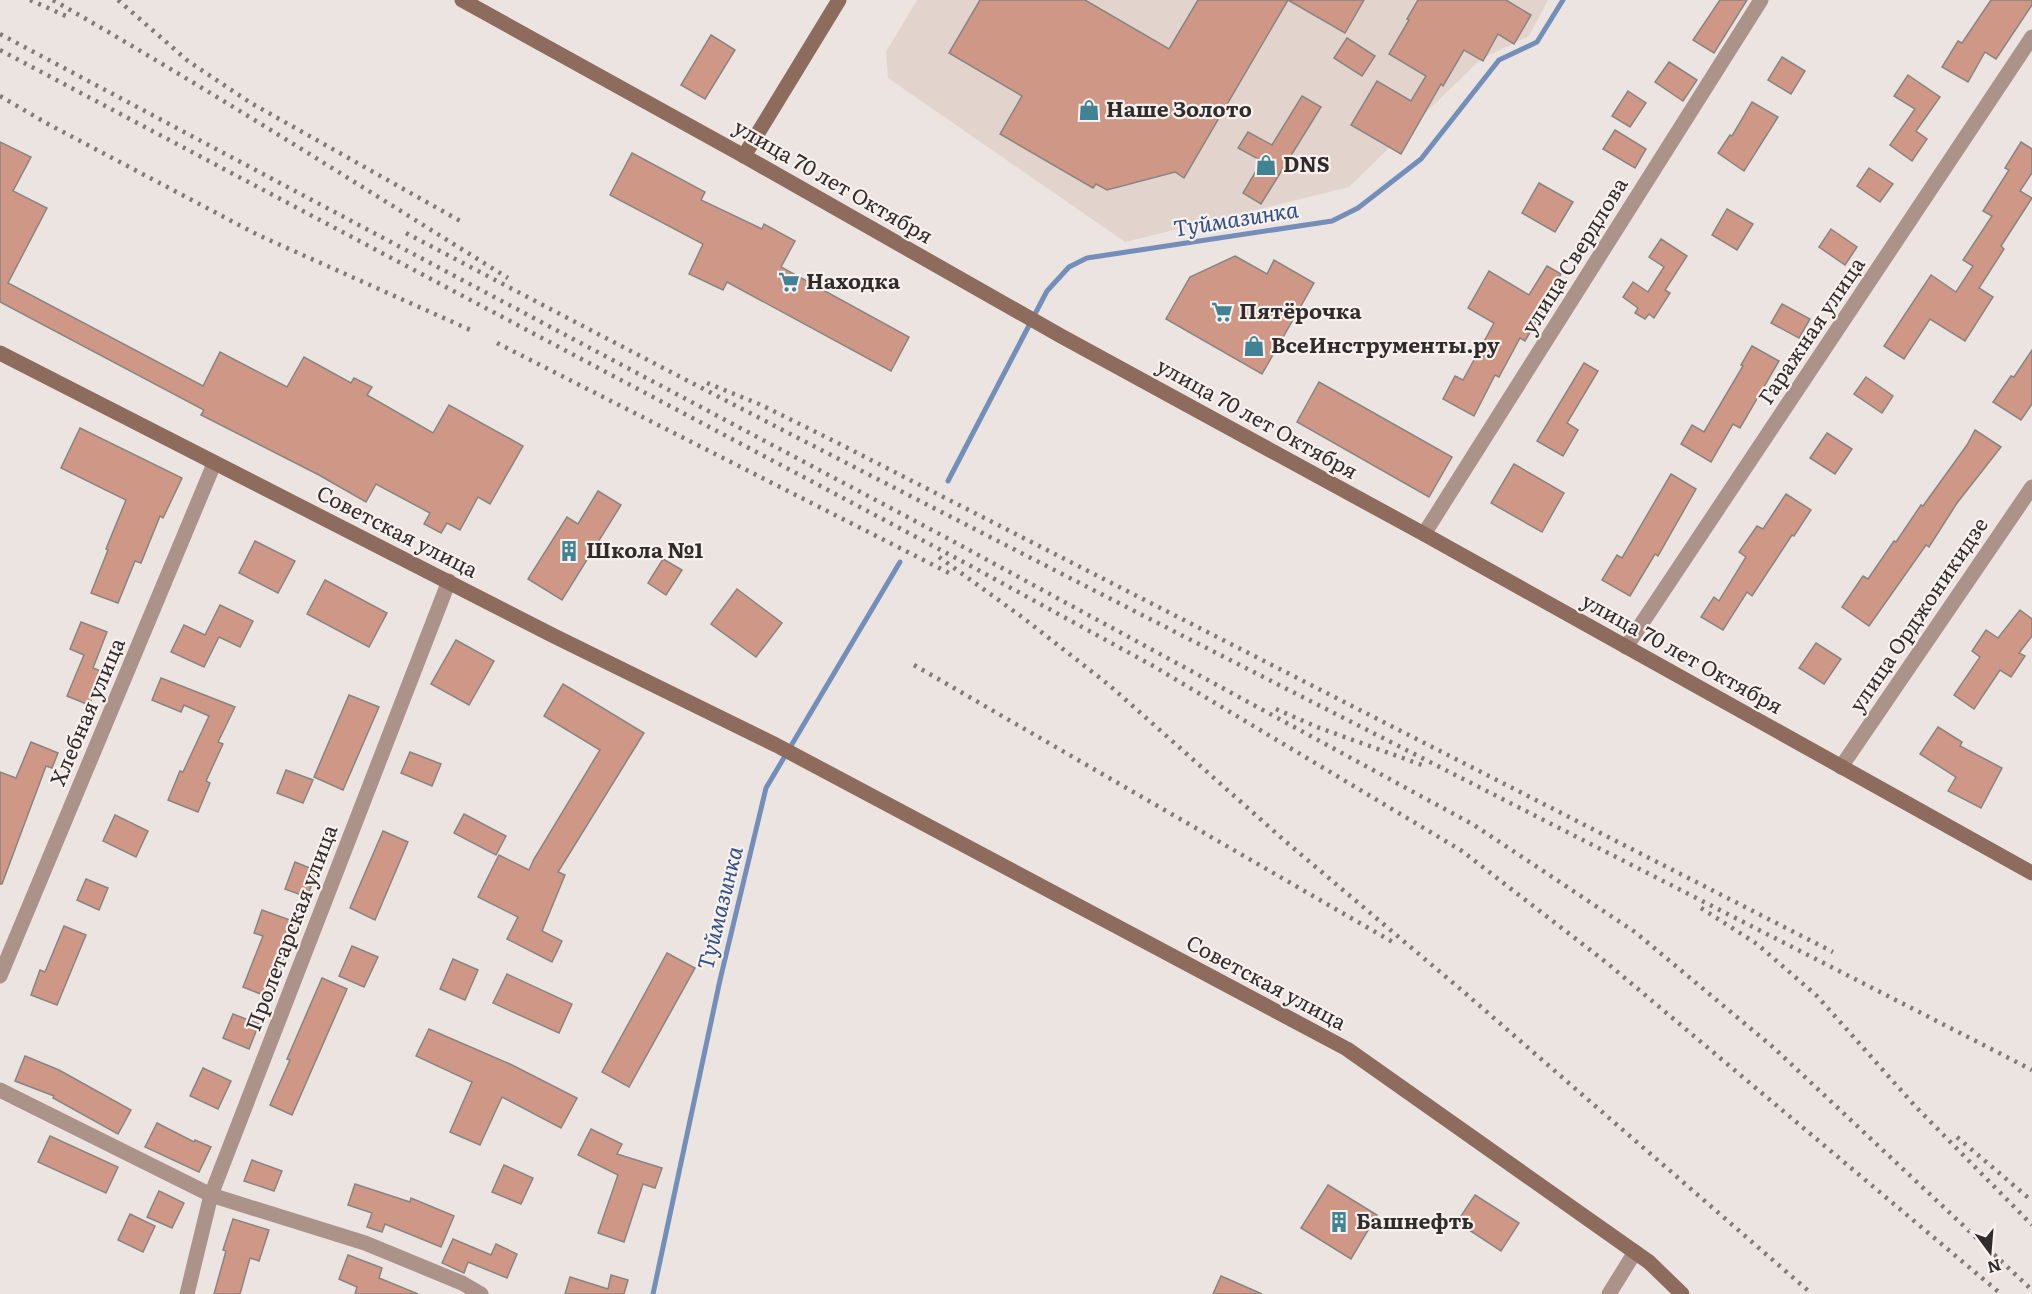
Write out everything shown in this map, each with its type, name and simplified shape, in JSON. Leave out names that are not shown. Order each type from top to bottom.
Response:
[{"type":"street","name":"улица 70 лет Октября","points":[[462,0],[744,156],[1061,336],[1424,534],[2032,873]]},
{"type":"street","points":[[744,156],[839,0]]},
{"type":"street","name":"улица Свердлова","points":[[1424,534],[1761,0]]},
{"type":"street","name":"Гаражная улица","points":[[1626,647],[2032,37]]},
{"type":"street","name":"Советская улица","points":[[0,353],[565,641],[776,744],[1347,1050],[1649,1262],[1682,1294]]},
{"type":"street","name":"Хлебная улица","points":[[0,976],[214,464]]},
{"type":"street","name":"улица Орджоникидзе","points":[[1841,767],[2032,487]]},
{"type":"street","name":"Пролетарская улица","points":[[187,1294],[211,1195],[449,581]]},
{"type":"street","points":[[0,1090],[211,1195],[365,1243],[462,1283],[482,1294]]},
{"type":"street","points":[[1609,1294],[1635,1252]]},
{"type":"shaded area","points":[[917,0],[1548,0],[1529,36],[1481,59],[1349,187],[1125,242],[888,78],[886,52]]},
{"type":"building","points":[[980,0],[1085,0],[1169,49],[1198,0],[1288,0],[1184,178],[1175,172],[1107,190],[1096,184],[1093,188],[1000,134],[1022,96],[949,53]]},
{"type":"building","points":[[1288,0],[1364,0],[1345,33]]},
{"type":"building","points":[[1418,0],[1506,0],[1531,15],[1514,44],[1498,34],[1483,61],[1464,50],[1443,86],[1441,84],[1401,154],[1351,125],[1377,81],[1411,101],[1426,76],[1389,54]]},
{"type":"building","points":[[1720,0],[1747,0],[1714,53],[1693,40]]},
{"type":"building","points":[[1991,0],[2032,0],[2032,5],[1996,59],[1985,52],[1968,82],[1942,67],[1958,41],[1962,43]]},
{"type":"building","points":[[711,35],[735,50],[705,99],[681,85]]},
{"type":"building","points":[[1347,38],[1375,56],[1362,76],[1334,58]]},
{"type":"building","points":[[1782,57],[1805,71],[1791,94],[1768,80]]},
{"type":"building","points":[[1669,62],[1697,80],[1683,101],[1655,82]]},
{"type":"building","points":[[1908,75],[1940,97],[1916,131],[1927,139],[1912,161],[1890,145],[1915,109],[1894,96]]},
{"type":"building","points":[[1628,91],[1646,103],[1630,127],[1612,116]]},
{"type":"building","points":[[1302,96],[1321,107],[1261,204],[1243,193],[1262,161],[1238,148],[1248,132],[1272,145]]},
{"type":"building","points":[[1752,102],[1778,117],[1744,171],[1718,153],[1730,135],[1732,136]]},
{"type":"building","points":[[1615,130],[1646,149],[1635,168],[1603,149]]},
{"type":"building","points":[[0,142],[31,157],[13,191],[47,208],[8,283],[203,386],[220,352],[287,387],[304,357],[351,383],[354,378],[372,387],[367,395],[433,433],[449,405],[523,446],[490,504],[478,497],[460,530],[447,523],[441,533],[424,524],[430,513],[376,484],[366,502],[319,475],[201,415],[204,410],[0,302]]},
{"type":"building","points":[[2021,142],[2032,149],[2032,173],[2020,191],[2032,198],[2001,246],[2004,249],[1979,288],[1993,297],[1965,341],[1930,319],[1904,359],[1884,346],[1931,275],[1956,292],[1973,266],[1963,260],[1992,216],[1983,211],[2009,170],[2005,168]]},
{"type":"building","points":[[632,153],[705,192],[701,200],[762,229],[764,224],[795,241],[781,267],[909,337],[891,371],[727,282],[723,290],[689,274],[703,244],[610,195]]},
{"type":"building","points":[[1869,168],[1893,184],[1880,202],[1857,186]]},
{"type":"building","points":[[1539,183],[1573,202],[1555,232],[1522,213]]},
{"type":"building","points":[[1727,209],[1753,224],[1737,250],[1712,235]]},
{"type":"building","points":[[1831,229],[1857,247],[1845,265],[1819,247]]},
{"type":"building","points":[[1661,239],[1687,256],[1665,290],[1670,293],[1654,318],[1649,314],[1645,319],[1635,313],[1638,308],[1623,297],[1633,282],[1648,292],[1664,267],[1649,257]]},
{"type":"building","points":[[1235,256],[1267,274],[1274,260],[1314,283],[1262,374],[1166,319],[1190,277]]},
{"type":"building","points":[[1547,266],[1561,274],[1544,303],[1546,305],[1525,341],[1520,338],[1499,377],[1495,375],[1474,416],[1443,399],[1455,376],[1463,380],[1494,323],[1468,308],[1489,271],[1529,295]]},
{"type":"building","points":[[1782,304],[1810,319],[1799,338],[1771,323]]},
{"type":"building","points":[[1752,346],[1779,361],[1740,428],[1733,424],[1711,462],[1681,444],[1692,425],[1704,432],[1743,366],[1741,365]]},
{"type":"building","points":[[2032,350],[2032,404],[2021,420],[1993,402],[2011,376],[2014,377]]},
{"type":"building","points":[[1584,363],[1598,371],[1567,423],[1578,430],[1563,456],[1537,441]]},
{"type":"building","points":[[1866,377],[1893,396],[1882,413],[1854,394]]},
{"type":"building","points":[[1319,382],[1452,457],[1429,497],[1297,422]]},
{"type":"building","points":[[80,428],[182,478],[163,518],[160,516],[141,563],[135,561],[118,603],[91,593],[126,500],[61,468]]},
{"type":"building","points":[[1975,430],[2001,447],[1957,503],[1929,547],[1926,545],[1869,626],[1842,607],[1863,576],[1868,579],[1894,541],[1896,542],[1967,445]]},
{"type":"building","points":[[1827,433],[1852,449],[1835,474],[1810,458]]},
{"type":"building","points":[[1514,464],[1564,493],[1542,532],[1491,503]]},
{"type":"building","points":[[1671,474],[1696,489],[1658,556],[1655,554],[1630,596],[1602,580],[1617,555],[1622,558]]},
{"type":"building","name":"Школа №1","points":[[598,491],[621,505],[562,600],[528,579],[567,517],[578,524]]},
{"type":"building","points":[[1786,494],[1811,510],[1752,596],[1747,592],[1723,630],[1701,617],[1714,597],[1719,601],[1746,557],[1739,552],[1757,526],[1763,529]]},
{"type":"building","points":[[255,541],[295,561],[278,593],[239,573]]},
{"type":"building","points":[[663,559],[682,570],[666,595],[648,583]]},
{"type":"building","points":[[325,580],[387,613],[369,647],[307,614]]},
{"type":"building","points":[[737,589],[782,623],[756,657],[711,624]]},
{"type":"building","points":[[220,605],[253,621],[240,647],[219,637],[204,667],[171,652],[184,625],[205,635]]},
{"type":"building","points":[[2020,610],[2032,619],[2032,636],[2019,653],[2025,656],[2011,677],[2000,670],[1974,709],[1954,695],[1980,657],[1972,651],[1986,630],[1998,638]]},
{"type":"building","points":[[81,622],[107,632],[93,668],[103,672],[89,705],[67,696],[84,655],[70,649]]},
{"type":"building","points":[[456,640],[494,661],[469,705],[431,684]]},
{"type":"building","points":[[1816,643],[1841,659],[1824,684],[1799,668]]},
{"type":"building","points":[[161,678],[235,707],[218,742],[223,744],[206,781],[210,783],[198,812],[168,800],[180,771],[183,772],[209,716],[184,705],[181,712],[152,700]]},
{"type":"building","points":[[563,684],[644,733],[558,872],[565,875],[542,931],[562,941],[552,962],[507,939],[518,917],[478,897],[499,855],[529,870],[600,750],[544,716]]},
{"type":"building","points":[[349,695],[379,707],[343,790],[314,777]]},
{"type":"building","points":[[1938,727],[1962,742],[1960,746],[2002,768],[1981,808],[1948,791],[1956,777],[1920,754]]},
{"type":"building","points":[[31,742],[58,753],[52,768],[46,766],[2,884],[0,884],[0,772],[16,778]]},
{"type":"building","points":[[410,752],[441,764],[432,786],[401,773]]},
{"type":"building","points":[[286,770],[313,780],[303,803],[277,793]]},
{"type":"building","points":[[464,814],[506,836],[496,855],[454,833]]},
{"type":"building","points":[[115,815],[148,831],[136,857],[103,841]]},
{"type":"building","points":[[383,831],[408,842],[375,920],[350,908]]},
{"type":"building","points":[[295,862],[317,871],[307,897],[285,889]]},
{"type":"building","points":[[86,879],[108,888],[99,910],[77,900]]},
{"type":"building","points":[[262,910],[298,923],[268,997],[243,987],[263,936],[254,933]]},
{"type":"building","points":[[64,926],[86,935],[57,1005],[31,995],[40,970],[45,972]]},
{"type":"building","points":[[352,946],[378,957],[364,987],[339,976]]},
{"type":"building","points":[[667,953],[695,968],[629,1087],[602,1072]]},
{"type":"building","points":[[453,959],[478,970],[465,1000],[440,989]]},
{"type":"building","points":[[507,974],[572,1004],[559,1033],[493,1003]]},
{"type":"building","points":[[322,978],[347,989],[292,1115],[270,1105]]},
{"type":"building","points":[[233,1014],[259,1024],[249,1049],[223,1038]]},
{"type":"building","points":[[429,1029],[510,1064],[577,1098],[561,1128],[502,1097],[480,1145],[450,1132],[472,1082],[416,1056]]},
{"type":"building","points":[[25,1056],[59,1070],[131,1110],[118,1134],[53,1098],[54,1096],[15,1081]]},
{"type":"building","points":[[203,1068],[231,1081],[218,1109],[190,1096]]},
{"type":"building","points":[[157,1123],[194,1142],[195,1140],[211,1147],[199,1172],[145,1147]]},
{"type":"building","points":[[591,1129],[622,1144],[617,1154],[662,1168],[655,1188],[643,1184],[624,1242],[598,1233],[618,1175],[578,1155]]},
{"type":"building","points":[[50,1136],[118,1167],[106,1193],[38,1162]]},
{"type":"building","points":[[252,1160],[282,1171],[274,1191],[244,1181]]},
{"type":"building","points":[[504,1165],[533,1178],[521,1204],[492,1192]]},
{"type":"building","points":[[355,1184],[410,1202],[411,1198],[454,1216],[441,1247],[385,1224],[382,1232],[367,1227],[372,1213],[348,1205]]},
{"type":"building","name":"Башнефть","points":[[1328,1185],[1377,1215],[1351,1259],[1301,1228]]},
{"type":"building","points":[[159,1191],[184,1203],[172,1228],[147,1217]]},
{"type":"building","points":[[1475,1195],[1519,1223],[1501,1251],[1457,1222]]},
{"type":"building","points":[[130,1214],[155,1226],[143,1252],[118,1240]]},
{"type":"building","points":[[233,1219],[269,1230],[259,1261],[250,1258],[240,1294],[214,1294],[226,1251],[223,1250]]},
{"type":"building","points":[[453,1239],[491,1255],[496,1244],[517,1254],[507,1278],[468,1262],[464,1273],[442,1263]]},
{"type":"building","points":[[348,1255],[382,1268],[379,1278],[418,1294],[355,1294],[357,1287],[339,1279]]},
{"type":"building","points":[[611,1275],[628,1280],[624,1294],[565,1294],[570,1277],[608,1289]]},
{"type":"building","points":[[1221,1276],[1262,1294],[1213,1294]]},
{"type":"waterway","name":"Туймазинка","points":[[948,481],[1047,291],[1069,267],[1087,258],[1332,221],[1358,208],[1421,159],[1499,60],[1537,42],[1563,0]]},
{"type":"waterway","name":"Туймазинка","points":[[653,1294],[720,980],[766,788],[900,562]]},
{"type":"railway","points":[[30,0],[66,16]]},
{"type":"railway","points":[[53,0],[225,102],[508,278]]},
{"type":"railway","points":[[118,0],[188,61],[251,103],[462,222]]},
{"type":"railway","points":[[0,34],[947,538],[1474,825],[1635,932],[1774,1048],[2032,1290]]},
{"type":"railway","points":[[0,50],[969,565],[1155,667],[1462,851],[1607,963],[2001,1294]]},
{"type":"railway","points":[[0,96],[48,124],[258,235],[475,332]]},
{"type":"railway","points":[[406,233],[1014,550],[2032,1070]]},
{"type":"railway","points":[[497,343],[949,573]]},
{"type":"railway","points":[[707,383],[759,404],[828,438],[1833,952]]},
{"type":"railway","points":[[939,557],[1022,617],[1109,685],[1285,841],[1465,993],[1812,1294]]},
{"type":"railway","points":[[914,665],[1396,944]]},
{"type":"railway","points":[[1276,709],[1317,727],[1422,765]]},
{"type":"railway","points":[[1701,908],[1757,944],[1817,996],[1915,1106],[2032,1225]]},
{"type":"railway","points":[[1957,1137],[2032,1201]]},
{"type":"place","name":"Наше Золото","points":[[1089,110]]},
{"type":"place","name":"DNS","points":[[1266,165]]},
{"type":"place","name":"Находка","points":[[789,282]]},
{"type":"place","name":"Пятёрочка","points":[[1222,312]]},
{"type":"place","name":"ВсеИнструменты.ру","points":[[1254,346]]},
{"type":"place","name":"Школа №1","points":[[569,551]]},
{"type":"place","name":"Башнефть","points":[[1339,1222]]}]
